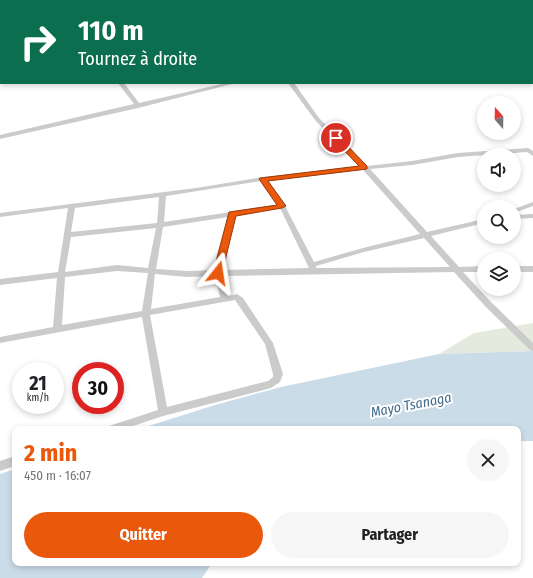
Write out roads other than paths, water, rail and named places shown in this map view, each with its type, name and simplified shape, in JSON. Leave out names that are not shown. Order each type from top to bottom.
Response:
[{"type":"main road","points":[[153,0],[169,0]]},
{"type":"street","points":[[122,84],[138,106]]},
{"type":"street","points":[[201,91],[202,84]]},
{"type":"street","points":[[0,137],[230,84]]},
{"type":"street","points":[[292,84],[318,119],[505,322],[533,348]]},
{"type":"street","points":[[0,215],[163,194],[263,179],[412,163],[458,155],[531,151]]},
{"type":"street","points":[[263,179],[282,206],[313,268]]},
{"type":"street","points":[[163,194],[160,225],[146,314],[164,412]]},
{"type":"street","points":[[521,208],[533,204]]},
{"type":"street","points":[[57,329],[61,275],[72,206]]},
{"type":"street","points":[[68,235],[160,225],[282,206]]},
{"type":"street","points":[[224,298],[218,273],[232,214]]},
{"type":"street","points":[[521,217],[533,216]]},
{"type":"street","points":[[313,268],[363,250],[477,223]]},
{"type":"street","points":[[0,282],[118,268],[187,274],[313,268],[477,269]]},
{"type":"street","points":[[521,269],[533,270]]},
{"type":"street","points":[[0,340],[146,314],[224,298],[237,297],[269,343],[278,374],[277,379],[271,384],[164,412],[121,426]]},
{"type":"street","points":[[0,466],[12,462]]},
{"type":"water","name":"Mayo Tsanaga","points":[[533,351],[533,441],[521,441],[521,426],[148,426],[215,405],[281,387],[439,354]]},
{"type":"water","points":[[12,470],[12,566],[210,566],[202,578],[0,578],[0,474]]}]
